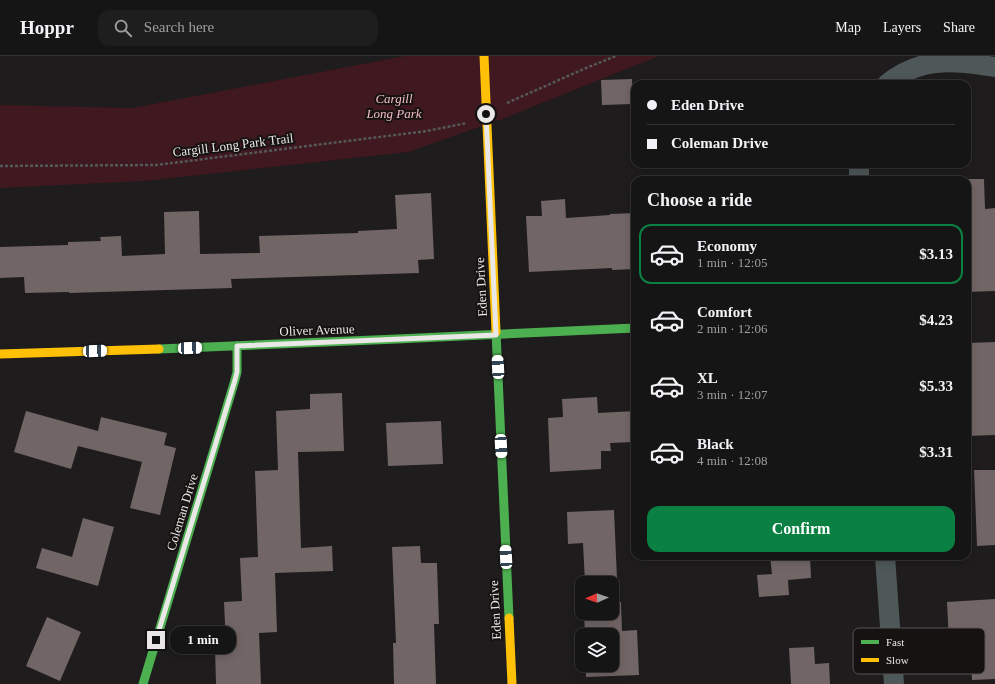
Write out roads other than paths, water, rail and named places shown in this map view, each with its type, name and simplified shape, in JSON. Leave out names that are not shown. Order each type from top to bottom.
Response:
[{"type":"street","name":"Eden Drive","points":[[484,56],[512,684]]},
{"type":"street","points":[[892,80],[910,69],[937,62],[965,63],[995,67]]},
{"type":"street","name":"Oliver Avenue","points":[[0,354],[237,346],[631,328]]},
{"type":"street","name":"Coleman Drive","points":[[143,684],[234,385],[237,372],[237,346]]},
{"type":"street","points":[[885,560],[890,628]]},
{"type":"street","points":[[893,674],[894,684]]},
{"type":"park label","name":"Cargill Long Park","points":[[394,106]]}]
